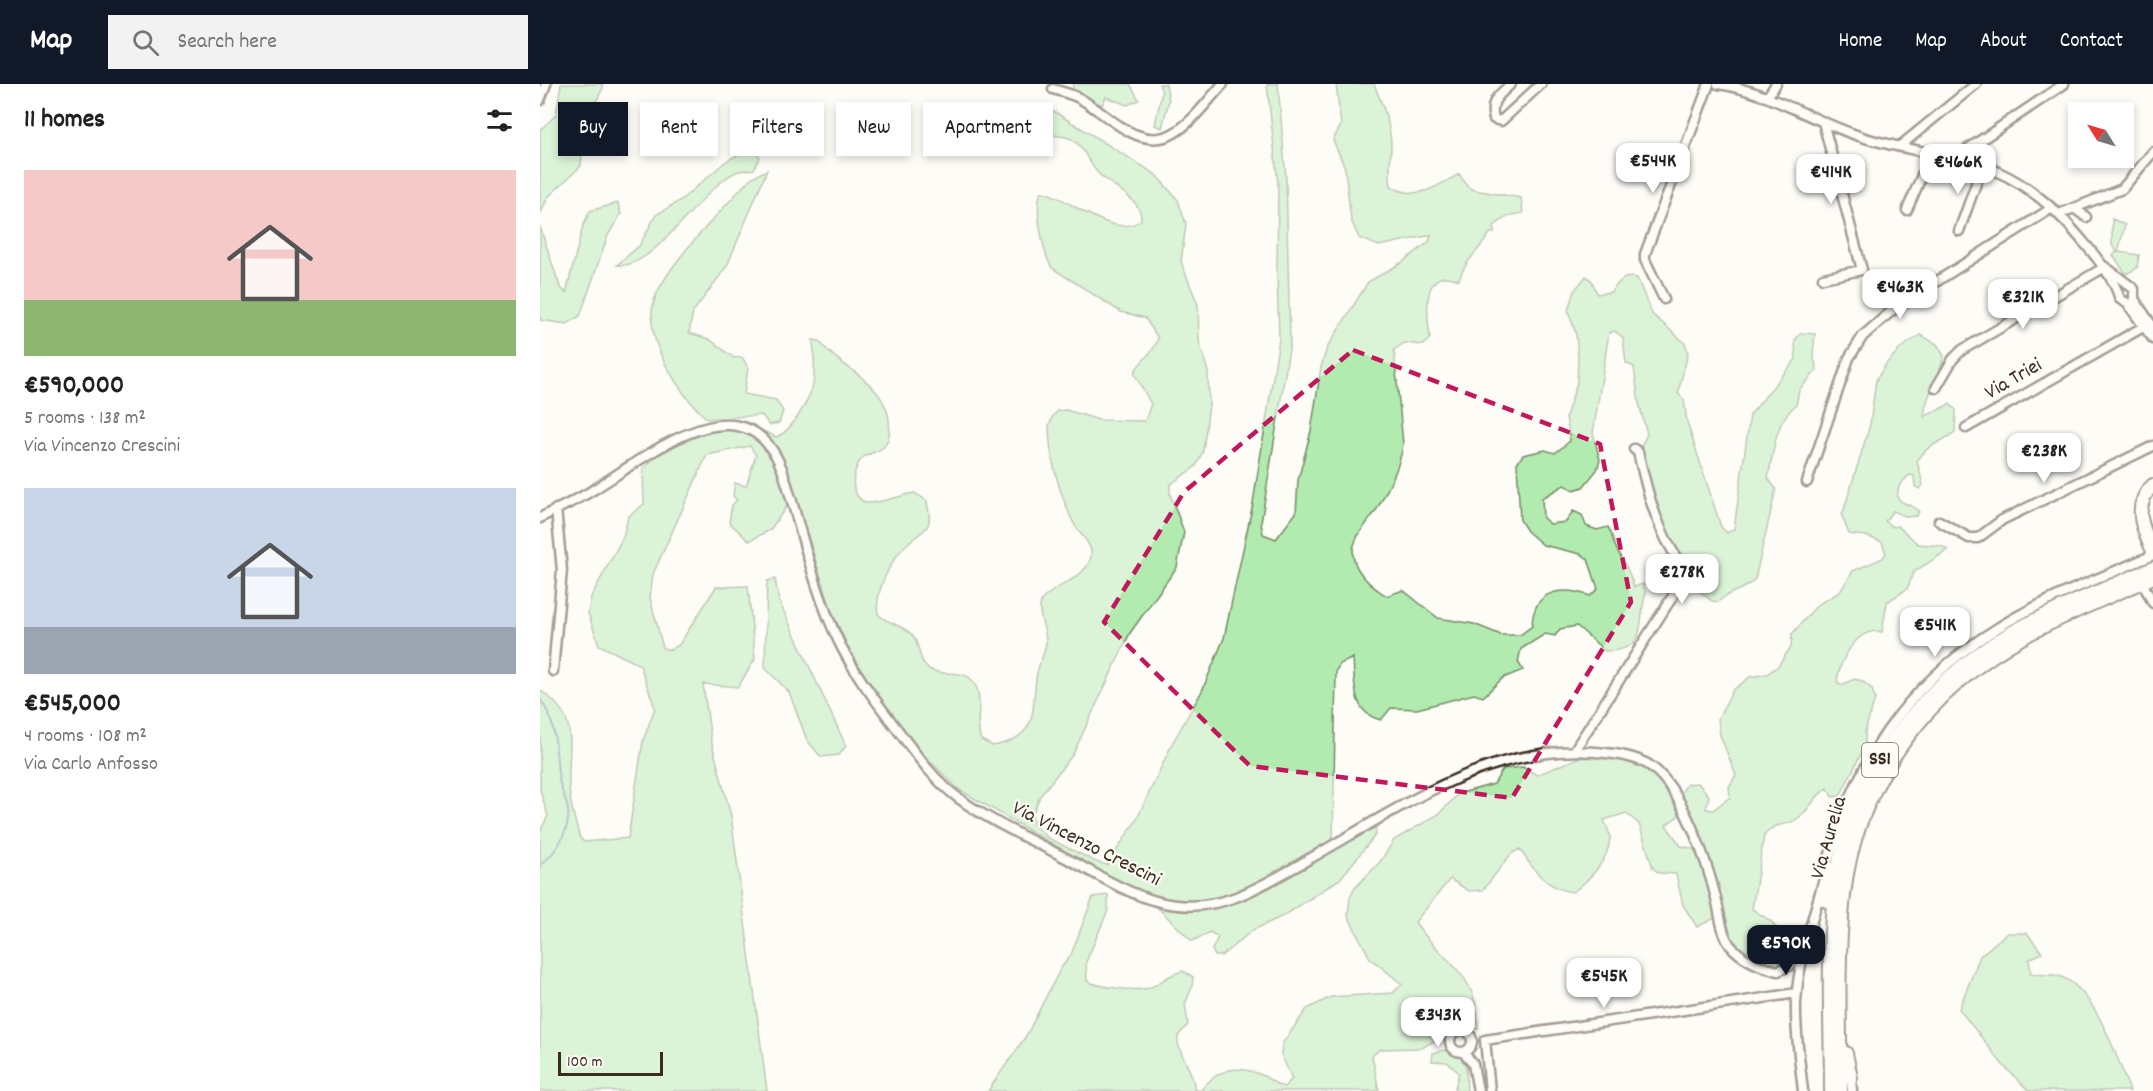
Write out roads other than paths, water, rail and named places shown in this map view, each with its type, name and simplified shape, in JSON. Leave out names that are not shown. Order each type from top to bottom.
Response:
[{"type":"highway","points":[[2153,485],[2140,508],[2145,534],[2153,553]]},
{"type":"highway","name":"Via Aurelia","points":[[1831,1091],[1833,915],[1837,875],[1858,804],[1882,757],[1927,699],[1974,658],[2028,624],[2153,568]]},
{"type":"highway","name":"Via Aurelia","points":[[1840,1091],[1842,931],[1850,863],[1871,800],[1906,739],[1939,700],[1988,660],[2029,634],[2148,580]]},
{"type":"highway","points":[[1826,1091],[1827,866]]},
{"type":"highway","points":[[1841,1017],[1851,1085]]},
{"type":"street","points":[[540,100],[546,84]]},
{"type":"street","points":[[1053,89],[1080,99],[1124,129],[1156,138],[1167,136],[1182,128],[1223,84]]},
{"type":"street","points":[[1511,84],[1493,101],[1494,119],[1501,121],[1541,84]]},
{"type":"street","points":[[1664,299],[1644,256],[1709,84]]},
{"type":"street","points":[[1718,84],[1730,85],[1768,96],[1859,136],[1982,167],[2009,178],[2056,211],[2123,289]]},
{"type":"street","points":[[1768,96],[1776,84]]},
{"type":"street","points":[[1900,146],[1976,84]]},
{"type":"street","points":[[1953,159],[2064,84]]},
{"type":"street","points":[[1823,122],[1862,270],[1823,278]]},
{"type":"street","points":[[1807,482],[1849,358],[1863,336],[1895,308],[2056,211],[2074,208],[2125,187],[2153,152]]},
{"type":"street","points":[[1907,210],[1931,154]]},
{"type":"street","points":[[1959,231],[1982,167]]},
{"type":"street","points":[[2095,200],[2111,204]]},
{"type":"street","points":[[2074,208],[2086,217]]},
{"type":"street","points":[[1936,388],[1960,351],[2105,267]]},
{"type":"street","points":[[2123,289],[2120,299],[2131,301],[2153,327]]},
{"type":"street","points":[[2123,289],[2134,289],[2131,301],[2143,327],[2153,339]]},
{"type":"street","name":"Via Triei","points":[[1966,428],[2143,327]]},
{"type":"street","name":"Via Vincenzo Crescini","points":[[540,518],[591,491],[662,446],[698,429],[734,425],[758,433],[771,447],[782,469],[838,640],[869,692],[924,764],[951,792],[981,812],[1129,891],[1160,903],[1200,906],[1235,897],[1275,878],[1419,796],[1506,760],[1574,751],[1609,753],[1638,759],[1655,769],[1664,779],[1698,841],[1711,879],[1725,935],[1739,953],[1756,964],[1780,971],[1789,966],[1804,949]]},
{"type":"street","points":[[1939,521],[1967,537],[1978,538],[2002,520],[2153,446]]},
{"type":"street","points":[[1574,751],[1683,580],[1682,569],[1655,513],[1638,452],[1635,449]]},
{"type":"street","points":[[553,671],[562,570],[556,509]]},
{"type":"street","points":[[1803,1091],[1797,1035],[1797,993],[1804,949],[1838,823],[1862,769],[1891,725],[1932,678],[1978,640],[2018,616],[2153,553]]},
{"type":"street","points":[[2148,580],[2153,603]]},
{"type":"street","points":[[1472,1040],[1485,1040],[1797,993]]},
{"type":"street","points":[[1463,1052],[1470,1047],[1472,1040],[1464,1030],[1453,1033],[1452,1046],[1463,1052],[1473,1064],[1478,1091]]},
{"type":"street","points":[[1485,1040],[1490,1091]]},
{"type":"waterway","points":[[540,699],[553,728],[560,782],[568,813],[566,830],[558,846],[540,865]]}]
